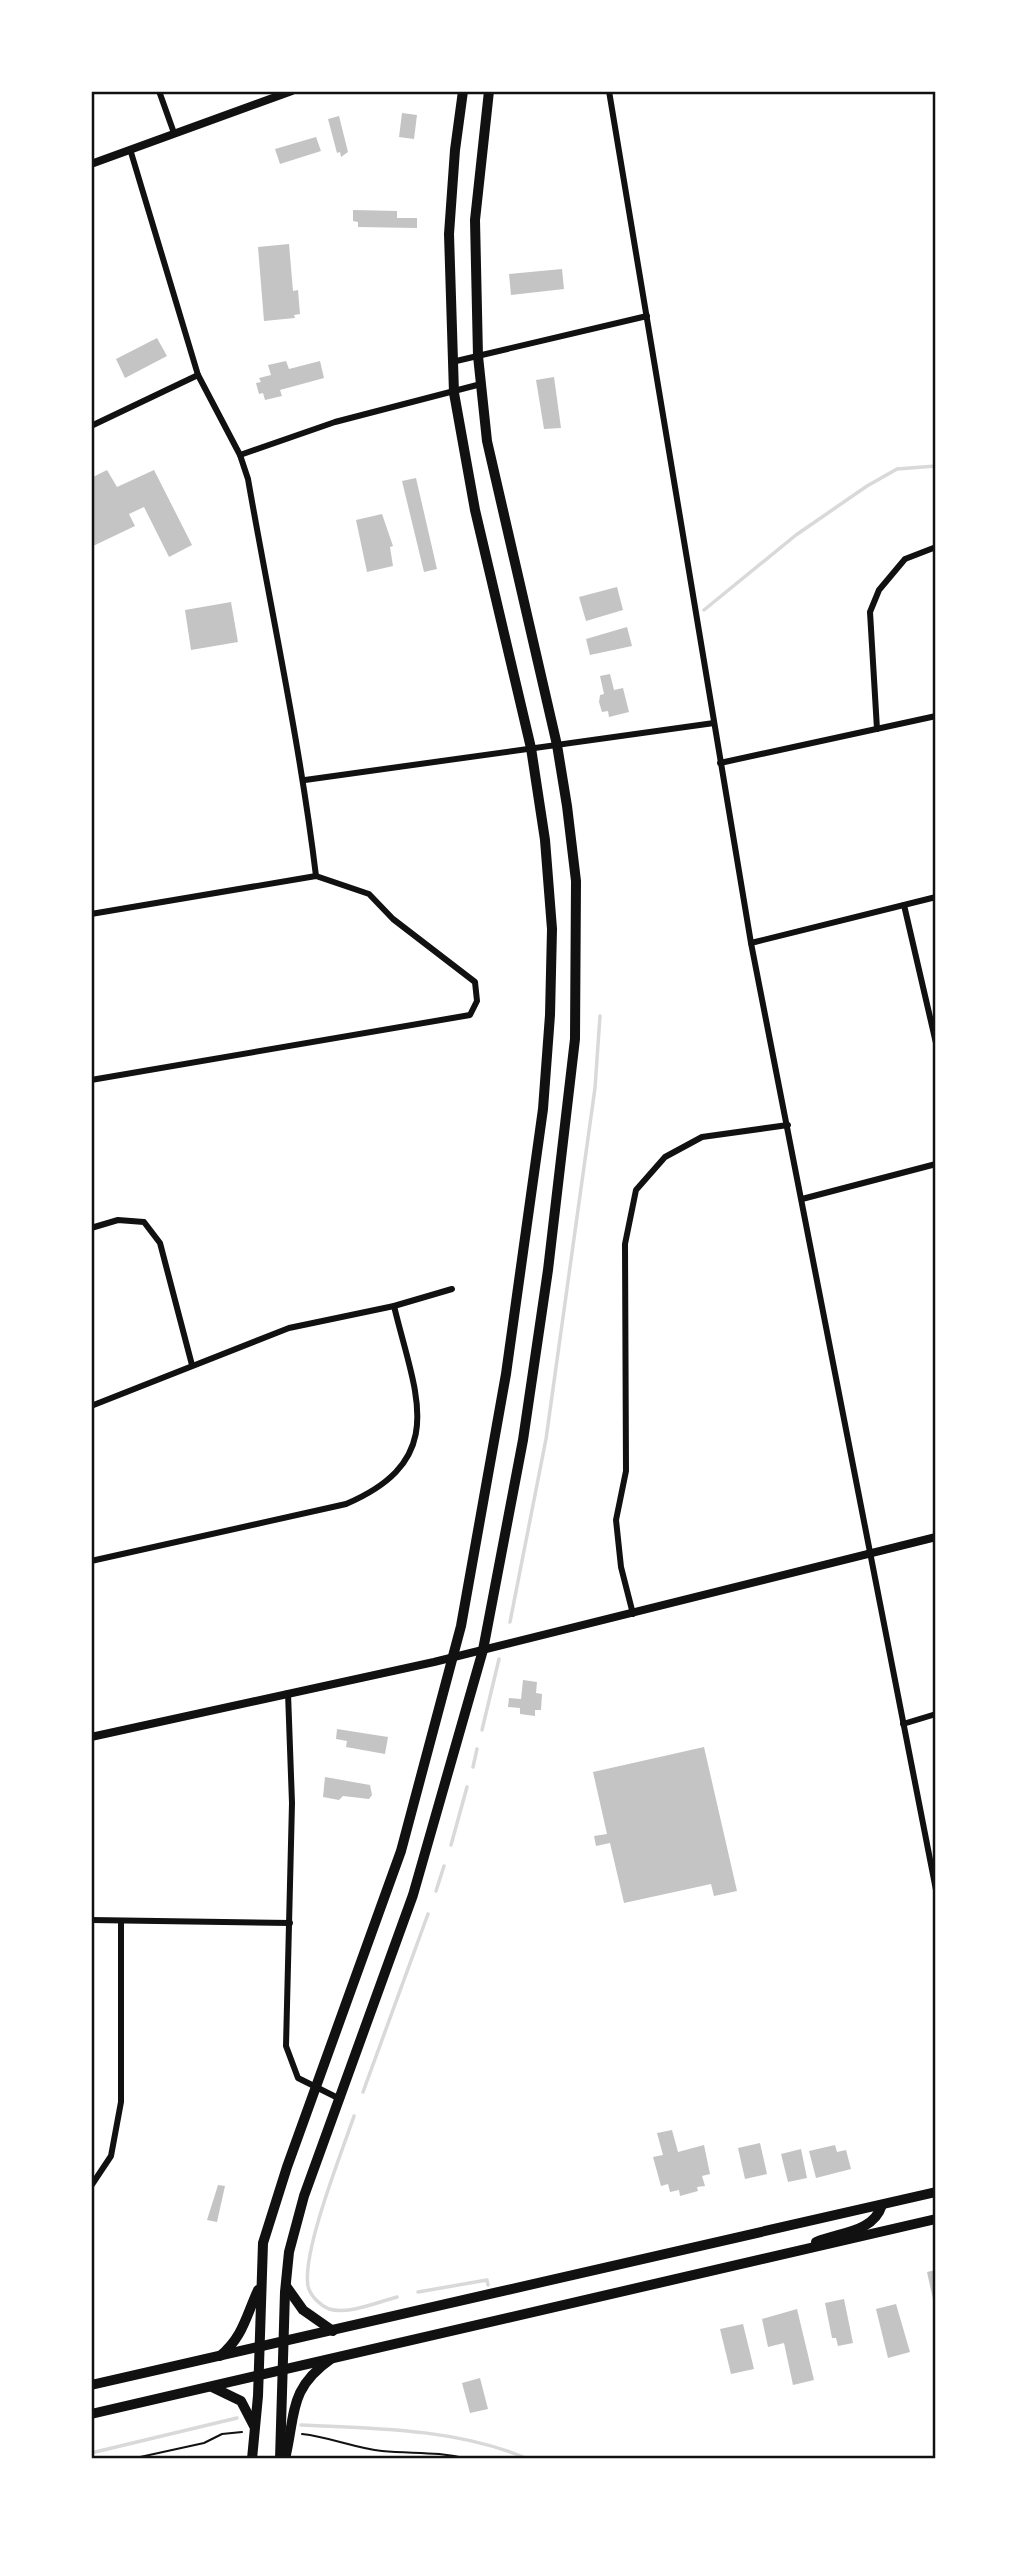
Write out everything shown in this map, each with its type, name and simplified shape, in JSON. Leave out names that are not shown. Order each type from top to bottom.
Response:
[{"type":"highway","points":[[252,2459],[259,2376],[259,2288],[267,2227],[397,1863],[453,1658],[506,1374],[543,1109],[550,1016],[552,929],[545,840],[531,748],[475,510],[454,393],[449,234],[455,150],[463,91]]},
{"type":"highway","points":[[282,2459],[289,2252],[304,2196],[413,1895],[483,1650],[523,1440],[548,1270],[575,1039],[576,881],[557,745],[487,442],[478,356],[475,220],[489,91]]},
{"type":"highway","points":[[286,2286],[303,2310],[333,2330]]},
{"type":"highway","points":[[220,2356],[236,2343],[259,2288]]},
{"type":"highway","points":[[282,2459],[293,2404],[307,2379],[331,2359]]},
{"type":"highway","points":[[212,2387],[241,2401],[255,2427]]},
{"type":"main road","points":[[91,2385],[936,2192]]},
{"type":"main road","points":[[786,2255],[837,2234],[867,2227],[878,2218],[882,2205]]},
{"type":"main road","points":[[91,2414],[786,2255],[936,2218]]},
{"type":"street","points":[[159,91],[174,133]]},
{"type":"street","points":[[91,164],[292,91]]},
{"type":"street","points":[[610,91],[751,943],[936,1890]]},
{"type":"street","points":[[130,149],[198,375],[240,455],[248,479],[279,659],[305,780],[316,876]]},
{"type":"street","points":[[452,362],[647,316]]},
{"type":"street","points":[[91,426],[198,375]]},
{"type":"street","points":[[240,455],[335,422],[481,384]]},
{"type":"street","points":[[877,729],[870,612],[879,590],[905,559],[936,547]]},
{"type":"street","points":[[720,763],[936,716]]},
{"type":"street","points":[[305,780],[714,723]]},
{"type":"street","points":[[91,914],[316,876],[369,894],[393,919],[475,982],[477,1001],[470,1015],[91,1080]]},
{"type":"street","points":[[751,943],[936,897]]},
{"type":"street","points":[[904,905],[936,1043]]},
{"type":"street","points":[[633,1614],[621,1567],[615,1520],[625,1471],[625,1244],[636,1190],[666,1157],[702,1137],[788,1125]]},
{"type":"street","points":[[802,1199],[936,1164]]},
{"type":"street","points":[[91,1228],[118,1220],[144,1222],[160,1243],[192,1365]]},
{"type":"street","points":[[91,1406],[289,1328],[394,1307],[452,1289]]},
{"type":"street","points":[[91,1561],[346,1504],[372,1493],[393,1477],[406,1460],[418,1435],[418,1410],[394,1307]]},
{"type":"street","points":[[91,1737],[453,1658],[633,1614],[719,1589],[936,1537]]},
{"type":"street","points":[[288,1693],[292,1803],[286,2046],[298,2078],[340,2099]]},
{"type":"street","points":[[903,1724],[936,1714]]},
{"type":"street","points":[[91,1920],[121,1923],[290,1923]]},
{"type":"street","points":[[91,2186],[111,2156],[121,2102],[121,1923]]},
{"type":"path","points":[[131,2459],[185,2449],[222,2434],[242,2432]]},
{"type":"path","points":[[301,2434],[334,2438],[381,2451],[432,2451],[469,2459]]},
{"type":"building","points":[[402,113],[417,115],[414,139],[399,137]]},
{"type":"building","points":[[339,116],[348,152],[341,157],[340,152],[337,153],[328,119]]},
{"type":"building","points":[[316,137],[321,151],[280,164],[275,149]]},
{"type":"building","points":[[353,210],[397,211],[397,218],[417,218],[417,228],[358,227],[358,222],[353,221]]},
{"type":"building","points":[[289,244],[293,291],[298,290],[300,314],[294,315],[295,318],[264,321],[258,247]]},
{"type":"building","points":[[562,269],[564,289],[511,295],[509,274]]},
{"type":"building","points":[[157,338],[167,356],[125,378],[116,359]]},
{"type":"building","points":[[286,361],[289,369],[320,361],[324,378],[280,390],[282,396],[265,400],[263,393],[259,394],[256,383],[261,382],[259,378],[271,375],[268,365]]},
{"type":"building","points":[[554,377],[561,428],[544,429],[536,380]]},
{"type":"building","points":[[107,470],[117,487],[154,470],[192,545],[169,557],[144,507],[129,514],[135,526],[91,547],[91,478]]},
{"type":"building","points":[[416,478],[437,569],[424,572],[402,481]]},
{"type":"building","points":[[382,514],[393,546],[390,547],[393,566],[367,572],[356,520]]},
{"type":"building","points":[[617,587],[623,610],[586,621],[579,597]]},
{"type":"building","points":[[231,602],[238,642],[191,650],[185,610]]},
{"type":"building","points":[[627,627],[632,646],[590,655],[586,639]]},
{"type":"building","points":[[610,674],[614,690],[623,688],[629,712],[609,717],[608,711],[602,712],[599,702],[600,695],[604,694],[600,676]]},
{"type":"building","points":[[523,1680],[537,1682],[536,1693],[542,1694],[541,1710],[535,1710],[535,1716],[520,1714],[520,1708],[508,1707],[509,1698],[521,1699]]},
{"type":"building","points":[[337,1729],[388,1737],[385,1754],[346,1747],[347,1741],[336,1739]]},
{"type":"building","points":[[704,1747],[737,1891],[714,1896],[711,1884],[624,1903],[610,1843],[596,1846],[594,1836],[607,1834],[593,1772]]},
{"type":"building","points":[[325,1777],[370,1785],[372,1795],[369,1799],[343,1796],[339,1800],[323,1797]]},
{"type":"building","points":[[672,2130],[678,2152],[704,2145],[710,2174],[702,2176],[705,2186],[680,2196],[679,2190],[670,2192],[668,2184],[661,2186],[653,2157],[663,2155],[657,2133]]},
{"type":"building","points":[[760,2143],[767,2174],[745,2179],[738,2148]]},
{"type":"building","points":[[835,2145],[837,2152],[846,2150],[851,2169],[816,2178],[809,2151]]},
{"type":"building","points":[[801,2149],[807,2178],[788,2182],[781,2154]]},
{"type":"building","points":[[218,2185],[225,2186],[217,2222],[207,2220]]},
{"type":"building","points":[[936,2270],[936,2308],[935,2308],[927,2272]]},
{"type":"building","points":[[844,2299],[853,2343],[838,2346],[836,2338],[832,2338],[825,2303]]},
{"type":"building","points":[[896,2304],[910,2352],[888,2358],[876,2309]]},
{"type":"building","points":[[797,2309],[814,2380],[793,2385],[784,2343],[768,2347],[762,2319]]},
{"type":"building","points":[[743,2324],[754,2369],[731,2374],[720,2329]]},
{"type":"building","points":[[480,2378],[488,2409],[470,2413],[462,2383]]},
{"type":"waterway","points":[[704,610],[796,535],[867,486],[897,469],[936,466]]},
{"type":"waterway","points":[[510,1622],[546,1439],[595,1088],[600,1016]]},
{"type":"waterway","points":[[482,1730],[499,1659]]},
{"type":"waterway","points":[[473,1767],[477,1749]]},
{"type":"waterway","points":[[451,1845],[467,1787]]},
{"type":"waterway","points":[[436,1891],[444,1866]]},
{"type":"waterway","points":[[363,2092],[428,1914]]},
{"type":"waterway","points":[[354,2116],[317,2226],[311,2250],[308,2286],[319,2303],[337,2310],[354,2309],[397,2297]]},
{"type":"waterway","points":[[418,2292],[487,2280],[488,2285]]},
{"type":"waterway","points":[[91,2453],[237,2418]]},
{"type":"waterway","points":[[301,2425],[388,2429],[446,2436],[474,2441],[528,2459]]}]
